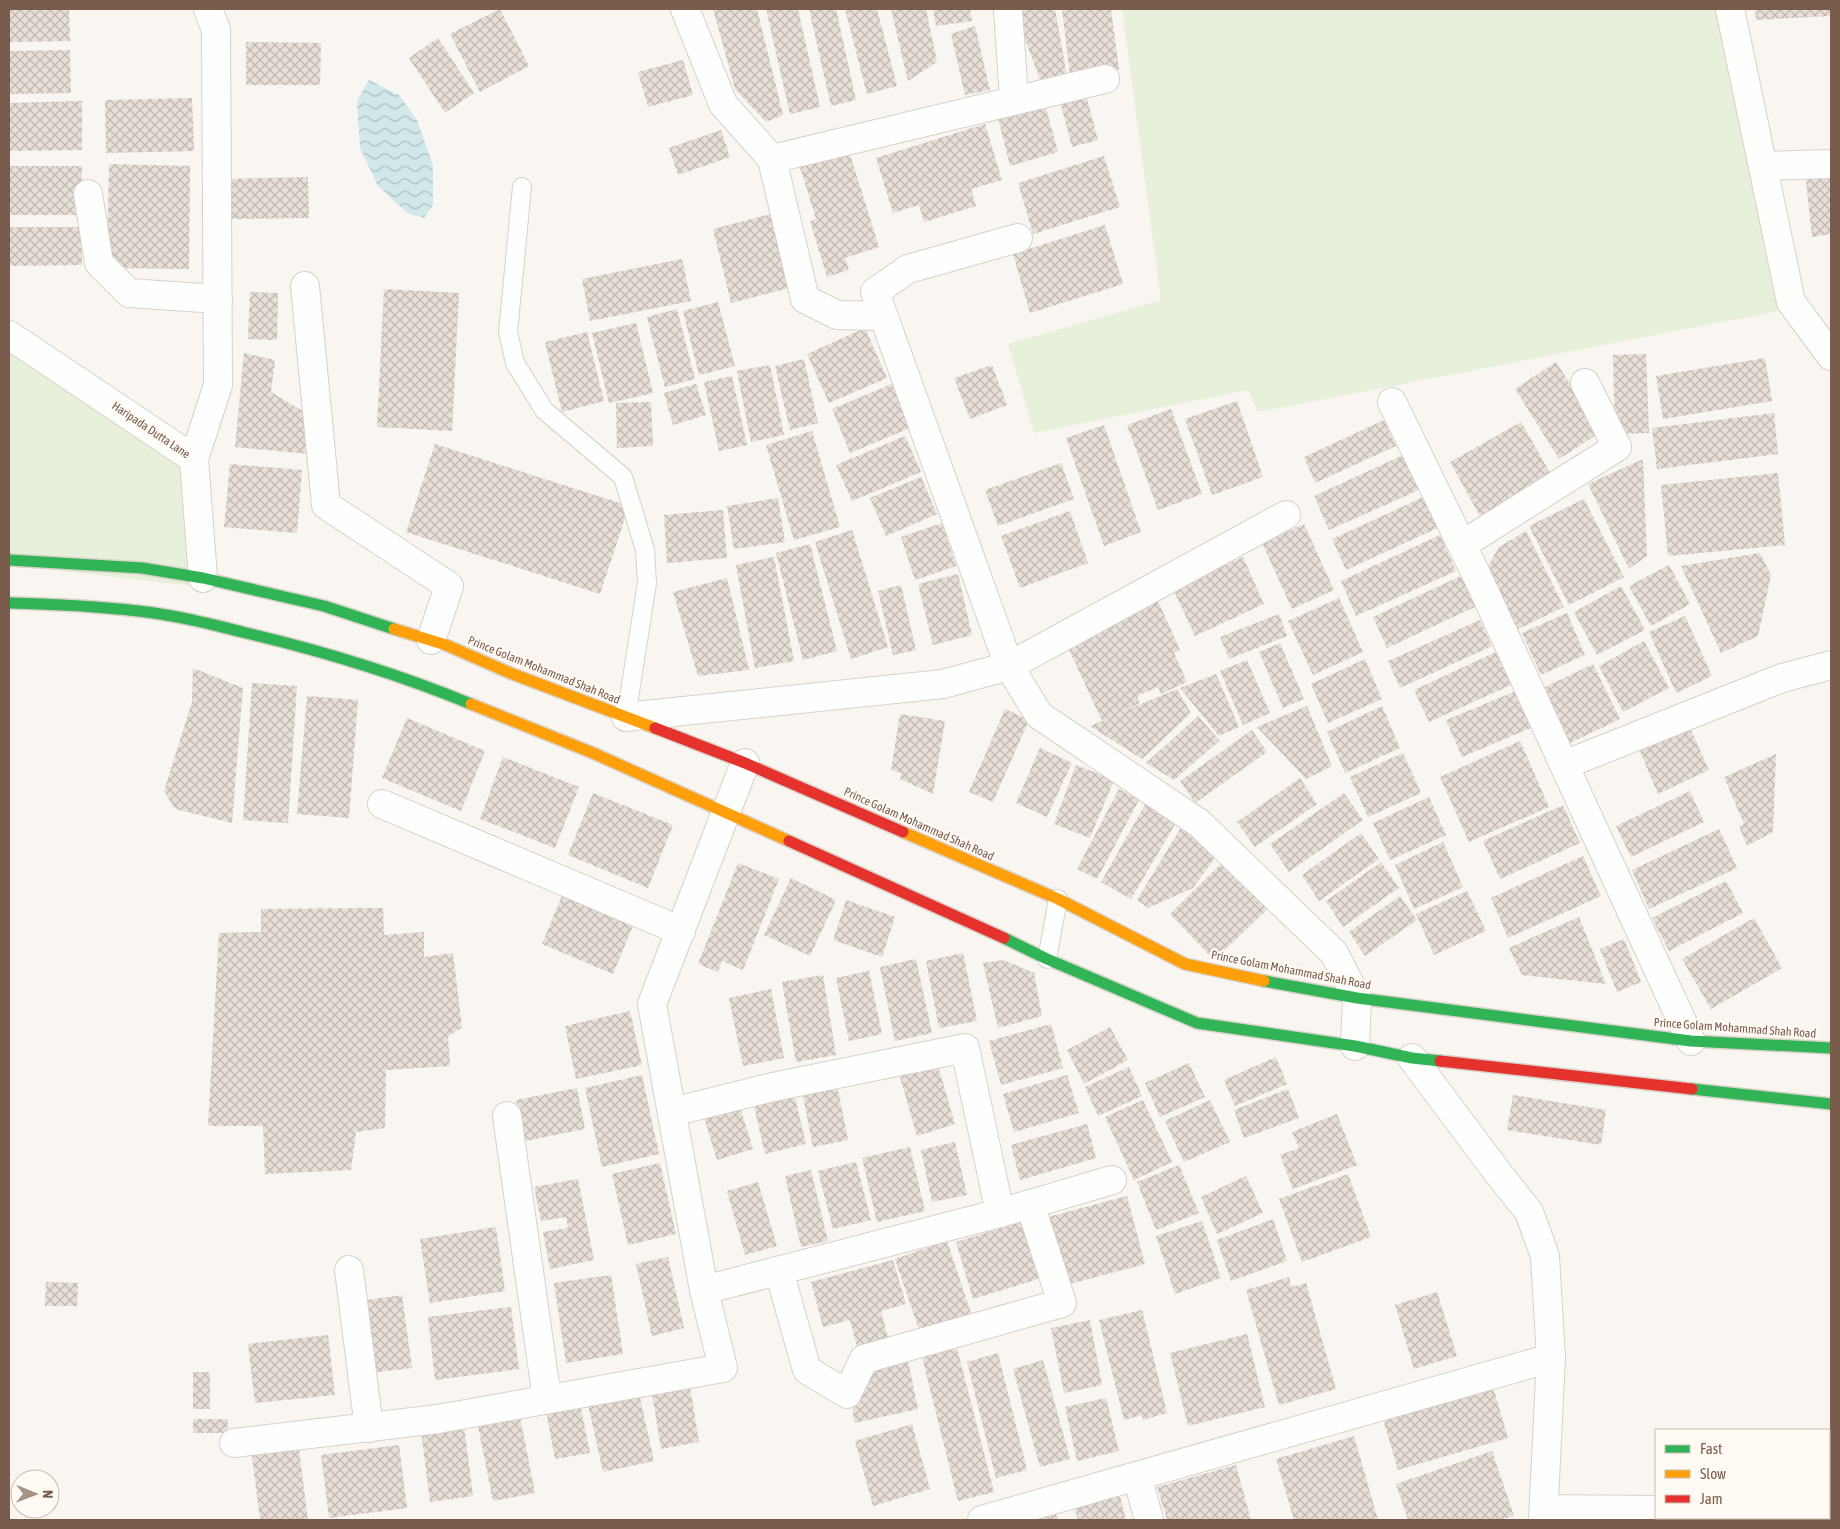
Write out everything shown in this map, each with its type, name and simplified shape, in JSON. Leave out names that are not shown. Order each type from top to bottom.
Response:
[{"type":"street","points":[[194,459],[218,386],[216,30],[208,9]]},
{"type":"street","points":[[685,9],[723,104],[772,159],[805,299],[837,315],[883,316]]},
{"type":"street","points":[[1008,9],[1014,100]]},
{"type":"street","points":[[1730,9],[1791,302],[1831,356]]},
{"type":"street","points":[[772,159],[1105,79]]},
{"type":"street","points":[[1763,166],[1831,164]]},
{"type":"street","points":[[88,194],[99,263],[129,293],[218,299]]},
{"type":"street","points":[[1018,238],[908,269],[875,292],[1009,666],[1039,715],[1200,823],[1334,952],[1357,998],[1355,1046]]},
{"type":"street","points":[[305,286],[326,505],[449,586],[431,640]]},
{"type":"street","name":"Haripada Dutta Lane","points":[[9,335],[194,459],[202,578]]},
{"type":"street","points":[[1462,545],[1617,447],[1585,383]]},
{"type":"street","points":[[1392,402],[1462,545],[1691,1041]]},
{"type":"street","points":[[626,717],[943,684],[1009,666],[1286,515]]},
{"type":"street","name":"Prince Golam Mohammad Shah Road","points":[[9,560],[142,568],[202,578],[324,606],[431,640],[510,673],[745,763],[1058,899],[1185,964],[1357,998],[1691,1041],[1831,1048]]},
{"type":"street","points":[[9,603],[52,604],[139,611],[202,622],[301,646],[432,688],[593,752],[960,917],[1047,959],[1197,1023],[1355,1046],[1412,1058],[1831,1104]]},
{"type":"street","points":[[1564,765],[1782,678],[1831,665]]},
{"type":"street","points":[[234,1443],[438,1419],[723,1368],[704,1290],[652,1004],[681,931],[724,812],[745,763]]},
{"type":"street","points":[[382,804],[681,931]]},
{"type":"street","points":[[672,1112],[773,1087],[965,1048],[1000,1213]]},
{"type":"street","points":[[1412,1058],[1529,1212],[1545,1256],[1551,1358],[1544,1514],[1655,1510]]},
{"type":"street","points":[[507,1116],[548,1399]]},
{"type":"street","points":[[704,1290],[1000,1213],[1112,1180]]},
{"type":"street","points":[[778,1271],[807,1370],[847,1394],[864,1359],[1062,1303],[1030,1204]]},
{"type":"street","points":[[349,1270],[368,1428]]},
{"type":"street","points":[[982,1520],[1551,1358]]},
{"type":"street","points":[[1137,1476],[1149,1520]]},
{"type":"lane","points":[[522,187],[508,332],[515,363],[544,410],[623,477],[645,550],[647,583],[626,717]]},
{"type":"lane","points":[[1047,959],[1058,899]]},
{"type":"green space","points":[[1122,9],[1719,9],[1784,310],[1258,412],[1248,390],[1034,433],[1008,344],[1161,300]]},
{"type":"green space","points":[[9,352],[186,464],[193,586],[9,565]]},
{"type":"water","points":[[369,80],[399,95],[417,120],[433,165],[433,205],[424,218],[407,213],[378,186],[360,148],[357,101]]},
{"type":"building","points":[[9,9],[69,9],[70,41],[9,42]]},
{"type":"building","points":[[500,9],[529,66],[480,92],[450,34]]},
{"type":"building","points":[[713,9],[757,9],[783,115],[766,122],[735,89]]},
{"type":"building","points":[[766,9],[798,9],[820,107],[790,114]]},
{"type":"building","points":[[809,9],[836,9],[856,100],[831,106]]},
{"type":"building","points":[[845,9],[877,9],[897,86],[867,94]]},
{"type":"building","points":[[891,9],[926,9],[937,62],[908,81]]},
{"type":"building","points":[[933,9],[970,9],[972,21],[936,26]]},
{"type":"building","points":[[1014,9],[1055,9],[1067,76],[1042,85]]},
{"type":"building","points":[[1062,9],[1111,9],[1119,70],[1070,76]]},
{"type":"building","points":[[1755,9],[1831,9],[1831,16],[1756,20]]},
{"type":"building","points":[[975,26],[990,90],[965,95],[951,34]]},
{"type":"building","points":[[438,38],[474,93],[445,113],[409,58]]},
{"type":"building","points":[[246,42],[321,43],[320,85],[246,85]]},
{"type":"building","points":[[70,50],[71,93],[9,94],[9,51]]},
{"type":"building","points":[[683,60],[693,95],[648,107],[638,72]]},
{"type":"building","points":[[1085,91],[1098,140],[1072,147],[1059,98]]},
{"type":"building","points":[[192,98],[194,151],[106,153],[105,100]]},
{"type":"building","points":[[82,101],[82,150],[9,151],[9,103]]},
{"type":"building","points":[[1044,101],[1058,152],[1010,166],[997,114]]},
{"type":"building","points":[[985,124],[1002,180],[971,189],[976,206],[924,222],[919,205],[893,213],[876,158]]},
{"type":"building","points":[[721,130],[730,157],[678,175],[669,148]]},
{"type":"building","points":[[848,148],[879,247],[845,258],[849,270],[827,277],[810,221],[816,219],[799,164]]},
{"type":"building","points":[[1104,156],[1120,207],[1033,234],[1018,183]]},
{"type":"building","points":[[109,164],[190,166],[189,269],[107,268]]},
{"type":"building","points":[[9,166],[82,166],[81,215],[9,215]]},
{"type":"building","points":[[1831,168],[1831,234],[1812,237],[1805,172]]},
{"type":"building","points":[[308,177],[309,218],[225,219],[224,179]]},
{"type":"building","points":[[771,214],[789,288],[731,303],[713,229]]},
{"type":"building","points":[[1105,225],[1123,284],[1030,313],[1013,254]]},
{"type":"building","points":[[9,227],[81,227],[82,265],[9,266]]},
{"type":"building","points":[[682,259],[691,301],[590,321],[582,279]]},
{"type":"building","points":[[384,289],[459,293],[452,431],[377,427]]},
{"type":"building","points":[[250,292],[278,293],[277,340],[248,339]]},
{"type":"building","points":[[718,302],[735,366],[699,375],[683,311]]},
{"type":"building","points":[[677,309],[695,379],[665,387],[647,317]]},
{"type":"building","points":[[636,323],[653,393],[609,403],[592,333]]},
{"type":"building","points":[[865,328],[887,378],[829,403],[807,354]]},
{"type":"building","points":[[587,332],[604,401],[562,412],[545,342]]},
{"type":"building","points":[[244,353],[275,360],[271,392],[314,418],[309,454],[235,447]]},
{"type":"building","points":[[1646,354],[1649,433],[1615,434],[1613,355]]},
{"type":"building","points":[[1765,358],[1772,401],[1663,419],[1656,376]]},
{"type":"building","points":[[804,359],[818,423],[790,430],[775,366]]},
{"type":"building","points":[[1556,362],[1601,432],[1559,459],[1515,389]]},
{"type":"building","points":[[770,365],[784,435],[751,442],[737,371]]},
{"type":"building","points":[[992,365],[1007,405],[970,419],[954,378]]},
{"type":"building","points":[[732,376],[747,445],[719,451],[704,382]]},
{"type":"building","points":[[696,384],[706,415],[673,425],[664,393]]},
{"type":"building","points":[[892,384],[910,428],[850,453],[832,409]]},
{"type":"building","points":[[1237,401],[1263,477],[1212,495],[1185,419]]},
{"type":"building","points":[[651,402],[653,446],[617,448],[616,403]]},
{"type":"building","points":[[1171,409],[1202,494],[1158,510],[1127,425]]},
{"type":"building","points":[[1774,413],[1778,454],[1657,469],[1652,428]]},
{"type":"building","points":[[1384,420],[1396,446],[1315,483],[1304,457]]},
{"type":"building","points":[[1521,422],[1553,478],[1481,518],[1450,462]]},
{"type":"building","points":[[1104,425],[1141,532],[1104,546],[1066,438]]},
{"type":"building","points":[[812,431],[840,527],[794,540],[766,445]]},
{"type":"building","points":[[905,436],[921,472],[852,501],[836,465]]},
{"type":"building","points":[[435,444],[629,506],[600,594],[406,532]]},
{"type":"building","points":[[1403,455],[1419,490],[1329,530],[1314,496]]},
{"type":"building","points":[[1643,459],[1647,556],[1629,569],[1588,484]]},
{"type":"building","points":[[1061,463],[1074,499],[998,526],[985,490]]},
{"type":"building","points":[[230,464],[302,470],[297,533],[224,527]]},
{"type":"building","points":[[1778,473],[1785,545],[1668,556],[1661,485]]},
{"type":"building","points":[[921,477],[937,514],[886,536],[870,498]]},
{"type":"building","points":[[1428,495],[1442,526],[1346,570],[1332,539]]},
{"type":"building","points":[[778,498],[785,542],[734,549],[727,506]]},
{"type":"building","points":[[1584,499],[1624,577],[1569,605],[1529,526]]},
{"type":"building","points":[[723,510],[727,558],[667,563],[664,515]]},
{"type":"building","points":[[1070,511],[1088,563],[1020,588],[1001,536]]},
{"type":"building","points":[[942,523],[956,566],[915,580],[901,537]]},
{"type":"building","points":[[1304,524],[1334,590],[1292,609],[1262,543]]},
{"type":"building","points":[[852,530],[888,647],[851,659],[815,542]]},
{"type":"building","points":[[1526,531],[1564,607],[1518,629],[1487,568],[1499,547]]},
{"type":"building","points":[[1440,535],[1456,571],[1356,616],[1341,581]]},
{"type":"building","points":[[810,544],[837,651],[803,660],[776,553]]},
{"type":"building","points":[[1760,553],[1771,575],[1758,636],[1721,653],[1681,566]]},
{"type":"building","points":[[774,557],[794,661],[755,668],[736,565]]},
{"type":"building","points":[[1243,557],[1264,604],[1195,636],[1173,589]]},
{"type":"building","points":[[1669,565],[1690,604],[1651,626],[1629,586]]},
{"type":"building","points":[[958,574],[972,635],[933,645],[918,584]]},
{"type":"building","points":[[1465,574],[1479,605],[1387,648],[1373,617]]},
{"type":"building","points":[[727,578],[749,670],[698,676],[673,592]]},
{"type":"building","points":[[901,585],[916,650],[893,655],[878,591]]},
{"type":"building","points":[[1621,586],[1645,630],[1597,655],[1574,612]]},
{"type":"building","points":[[1339,598],[1363,652],[1313,675],[1288,621]]},
{"type":"building","points":[[1158,601],[1180,650],[1174,653],[1187,682],[1161,694],[1158,687],[1137,696],[1140,703],[1117,714],[1177,689],[1191,713],[1142,759],[1090,726],[1102,721],[1066,643]]},
{"type":"building","points":[[1567,613],[1585,655],[1541,675],[1522,633]]},
{"type":"building","points":[[1279,614],[1287,636],[1229,659],[1220,637]]},
{"type":"building","points":[[1685,616],[1712,676],[1676,693],[1649,632]]},
{"type":"building","points":[[1480,620],[1492,646],[1400,688],[1388,661]]},
{"type":"building","points":[[1644,641],[1669,688],[1623,712],[1599,666]]},
{"type":"building","points":[[1280,643],[1304,699],[1283,708],[1259,652]]},
{"type":"building","points":[[1498,651],[1513,684],[1429,722],[1414,690]]},
{"type":"building","points":[[1365,659],[1382,699],[1328,723],[1311,684]]},
{"type":"building","points":[[1247,660],[1270,713],[1243,725],[1220,671]]},
{"type":"building","points":[[1593,664],[1620,719],[1570,743],[1543,688]]},
{"type":"building","points":[[193,668],[243,688],[232,823],[175,809],[164,791],[192,702]]},
{"type":"building","points":[[1216,674],[1239,727],[1219,736],[1180,688]]},
{"type":"building","points":[[252,683],[297,686],[288,823],[243,820]]},
{"type":"building","points":[[1516,691],[1531,728],[1462,757],[1446,720]]},
{"type":"building","points":[[307,696],[358,700],[349,818],[297,814]]},
{"type":"building","points":[[1307,706],[1332,766],[1306,779],[1257,727]]},
{"type":"building","points":[[1382,706],[1400,748],[1345,773],[1327,732]]},
{"type":"building","points":[[1005,709],[1029,720],[993,802],[969,792]]},
{"type":"building","points":[[900,714],[945,721],[933,794],[900,779],[901,773],[891,770]]},
{"type":"building","points":[[1198,716],[1220,741],[1174,780],[1146,763]]},
{"type":"building","points":[[407,718],[485,751],[461,811],[382,778]]},
{"type":"building","points":[[1686,719],[1709,770],[1658,794],[1636,742]]},
{"type":"building","points":[[1252,730],[1267,752],[1195,803],[1180,781]]},
{"type":"building","points":[[1520,741],[1549,807],[1469,842],[1440,777]]},
{"type":"building","points":[[1040,748],[1072,763],[1047,817],[1016,803]]},
{"type":"building","points":[[1403,753],[1421,793],[1368,817],[1350,777]]},
{"type":"building","points":[[1776,754],[1773,832],[1747,846],[1739,826],[1744,824],[1724,777]]},
{"type":"building","points":[[503,757],[579,787],[555,848],[480,819]]},
{"type":"building","points":[[1076,765],[1114,780],[1090,838],[1054,824]]},
{"type":"building","points":[[1300,778],[1317,804],[1255,847],[1237,822]]},
{"type":"building","points":[[1119,789],[1139,800],[1097,879],[1077,869]]},
{"type":"building","points":[[1690,791],[1704,822],[1631,857],[1616,826]]},
{"type":"building","points":[[593,793],[673,825],[648,888],[568,855]]},
{"type":"building","points":[[1344,793],[1363,820],[1289,872],[1270,844]]},
{"type":"building","points":[[1429,797],[1446,835],[1390,860],[1373,823]]},
{"type":"building","points":[[1146,803],[1177,821],[1131,899],[1101,882]]},
{"type":"building","points":[[1563,805],[1580,843],[1500,879],[1483,841]]},
{"type":"building","points":[[1180,829],[1219,852],[1193,888],[1148,908],[1137,900]]},
{"type":"building","points":[[1719,829],[1737,868],[1649,909],[1632,870]]},
{"type":"building","points":[[1361,833],[1379,859],[1319,901],[1302,875]]},
{"type":"building","points":[[1443,842],[1463,887],[1414,909],[1395,865]]},
{"type":"building","points":[[1583,856],[1601,896],[1508,938],[1491,898]]},
{"type":"building","points":[[1227,858],[1272,905],[1214,960],[1170,914]]},
{"type":"building","points":[[1381,862],[1399,888],[1343,927],[1326,901]]},
{"type":"building","points":[[738,863],[779,879],[743,970],[722,961],[718,972],[698,964]]},
{"type":"building","points":[[791,878],[836,900],[810,956],[764,935]]},
{"type":"building","points":[[1726,881],[1743,913],[1669,951],[1652,918]]},
{"type":"building","points":[[566,886],[637,916],[613,974],[542,944]]},
{"type":"building","points":[[1467,891],[1486,931],[1434,955],[1416,914]]},
{"type":"building","points":[[1400,896],[1417,920],[1365,956],[1349,932]]},
{"type":"building","points":[[846,900],[895,917],[882,957],[833,940]]},
{"type":"building","points":[[383,908],[384,935],[424,932],[424,957],[453,953],[462,1028],[448,1036],[450,1066],[386,1070],[385,1128],[356,1132],[351,1170],[265,1174],[263,1126],[208,1126],[219,933],[261,932],[261,909]]},
{"type":"building","points":[[1579,917],[1606,984],[1522,975],[1509,948]]},
{"type":"building","points":[[1754,918],[1782,968],[1711,1009],[1682,959]]},
{"type":"building","points":[[1624,939],[1641,982],[1617,992],[1600,949]]},
{"type":"building","points":[[963,953],[977,1021],[939,1028],[926,961]]},
{"type":"building","points":[[916,959],[932,1033],[895,1041],[880,967]]},
{"type":"building","points":[[1004,960],[1034,973],[1042,1016],[998,1028],[983,963]]},
{"type":"building","points":[[869,971],[882,1034],[849,1041],[836,978]]},
{"type":"building","points":[[823,975],[836,1055],[796,1062],[782,982]]},
{"type":"building","points":[[771,989],[784,1058],[743,1066],[729,998]]},
{"type":"building","points":[[630,1011],[642,1065],[576,1079],[565,1026]]},
{"type":"building","points":[[1051,1024],[1063,1068],[1001,1085],[989,1041]]},
{"type":"building","points":[[1110,1027],[1128,1060],[1084,1084],[1067,1050]]},
{"type":"building","points":[[1276,1057],[1287,1084],[1235,1106],[1224,1080]]},
{"type":"building","points":[[936,1059],[955,1124],[917,1136],[898,1070]]},
{"type":"building","points":[[1189,1063],[1205,1097],[1160,1117],[1145,1083]]},
{"type":"building","points":[[1129,1067],[1142,1096],[1098,1116],[1085,1087]]},
{"type":"building","points":[[642,1075],[659,1154],[602,1167],[585,1088]]},
{"type":"building","points":[[1067,1075],[1079,1113],[1014,1132],[1003,1094]]},
{"type":"building","points":[[837,1085],[848,1140],[813,1147],[802,1092]]},
{"type":"building","points":[[577,1088],[585,1129],[525,1141],[516,1100]]},
{"type":"building","points":[[1288,1089],[1299,1118],[1244,1138],[1234,1110]]},
{"type":"building","points":[[794,1093],[806,1144],[765,1154],[753,1102]]},
{"type":"building","points":[[1513,1095],[1606,1110],[1601,1145],[1507,1130]]},
{"type":"building","points":[[1143,1100],[1172,1162],[1134,1180],[1105,1117]]},
{"type":"building","points":[[1210,1100],[1230,1142],[1184,1162],[1165,1121]]},
{"type":"building","points":[[739,1104],[753,1149],[717,1160],[703,1114]]},
{"type":"building","points":[[1337,1114],[1357,1165],[1293,1189],[1280,1155],[1299,1148],[1292,1132]]},
{"type":"building","points":[[1087,1124],[1096,1158],[1020,1180],[1011,1145]]},
{"type":"building","points":[[955,1142],[967,1195],[932,1202],[921,1150]]},
{"type":"building","points":[[910,1147],[925,1211],[877,1222],[862,1158]]},
{"type":"building","points":[[856,1162],[871,1220],[833,1229],[818,1171]]},
{"type":"building","points":[[660,1163],[676,1234],[628,1245],[612,1174]]},
{"type":"building","points":[[1179,1165],[1199,1213],[1156,1230],[1137,1182]]},
{"type":"building","points":[[811,1170],[828,1241],[801,1247],[785,1176]]},
{"type":"building","points":[[1348,1174],[1371,1237],[1302,1262],[1279,1199]]},
{"type":"building","points":[[1246,1176],[1263,1213],[1217,1234],[1201,1197]]},
{"type":"building","points":[[578,1179],[594,1260],[550,1269],[543,1232],[568,1228],[566,1217],[541,1221],[534,1187]]},
{"type":"building","points":[[758,1182],[777,1246],[745,1255],[727,1191]]},
{"type":"building","points":[[1127,1196],[1145,1264],[1066,1285],[1048,1217]]},
{"type":"building","points":[[1273,1219],[1287,1261],[1231,1281],[1217,1240]]},
{"type":"building","points":[[1028,1220],[1045,1277],[973,1299],[956,1242]]},
{"type":"building","points":[[1202,1221],[1221,1278],[1175,1294],[1156,1236]]},
{"type":"building","points":[[496,1227],[505,1291],[430,1303],[420,1239]]},
{"type":"building","points":[[947,1241],[971,1313],[919,1330],[895,1259]]},
{"type":"building","points":[[668,1257],[684,1328],[652,1336],[636,1264]]},
{"type":"building","points":[[893,1260],[906,1304],[881,1311],[888,1338],[857,1347],[850,1320],[823,1327],[811,1282]]},
{"type":"building","points":[[611,1275],[623,1354],[566,1363],[554,1283]]},
{"type":"building","points":[[1289,1277],[1291,1287],[1306,1283],[1336,1389],[1279,1405],[1246,1290]]},
{"type":"building","points":[[46,1282],[78,1283],[77,1306],[45,1306]]},
{"type":"building","points":[[1437,1292],[1457,1356],[1414,1369],[1395,1305]]},
{"type":"building","points":[[402,1295],[412,1368],[369,1373],[360,1301]]},
{"type":"building","points":[[511,1307],[519,1369],[435,1380],[428,1317]]},
{"type":"building","points":[[1142,1310],[1167,1413],[1143,1420],[1142,1415],[1124,1420],[1099,1320]]},
{"type":"building","points":[[1090,1320],[1102,1385],[1064,1393],[1051,1328]]},
{"type":"building","points":[[1247,1334],[1265,1407],[1188,1426],[1170,1353]]},
{"type":"building","points":[[328,1335],[335,1395],[255,1403],[248,1344]]},
{"type":"building","points":[[957,1348],[994,1492],[958,1501],[922,1357]]},
{"type":"building","points":[[998,1353],[1027,1470],[996,1478],[967,1362]]},
{"type":"building","points":[[907,1356],[918,1409],[854,1423],[852,1401],[872,1364]]},
{"type":"building","points":[[1043,1360],[1070,1459],[1040,1467],[1013,1369]]},
{"type":"building","points":[[193,1372],[210,1372],[210,1409],[193,1409]]},
{"type":"building","points":[[690,1387],[699,1442],[661,1449],[652,1394]]},
{"type":"building","points":[[1493,1387],[1508,1438],[1398,1470],[1383,1419]]},
{"type":"building","points":[[639,1393],[654,1461],[603,1472],[588,1404]]},
{"type":"building","points":[[1106,1398],[1119,1451],[1077,1461],[1065,1407]]},
{"type":"building","points":[[580,1404],[590,1453],[555,1459],[546,1411]]},
{"type":"building","points":[[520,1417],[535,1493],[493,1501],[478,1426]]},
{"type":"building","points":[[193,1419],[228,1419],[227,1433],[193,1433]]},
{"type":"building","points":[[912,1424],[930,1489],[873,1506],[855,1441]]},
{"type":"building","points":[[464,1426],[473,1496],[430,1502],[421,1432]]},
{"type":"building","points":[[1354,1436],[1378,1520],[1294,1520],[1276,1459]]},
{"type":"building","points":[[298,1442],[308,1520],[260,1520],[251,1448]]},
{"type":"building","points":[[399,1445],[407,1508],[329,1518],[321,1455]]},
{"type":"building","points":[[1492,1451],[1514,1516],[1500,1520],[1408,1520],[1396,1484]]},
{"type":"building","points":[[1236,1465],[1251,1520],[1167,1520],[1157,1487]]},
{"type":"building","points":[[1118,1488],[1126,1520],[1078,1520],[1072,1499]]},
{"type":"building","points":[[1053,1505],[1058,1520],[1021,1520]]},
{"type":"traffic: fast","points":[[9,560],[142,568],[203,578],[324,606],[394,629]]},
{"type":"traffic: fast","points":[[9,603],[122,609],[193,620],[332,655],[388,673],[471,704]]},
{"type":"traffic: fast","points":[[1004,938],[1047,959],[1197,1023],[1355,1046],[1412,1058],[1440,1061]]},
{"type":"traffic: fast","points":[[1264,981],[1357,998],[1691,1041],[1831,1048]]},
{"type":"traffic: fast","points":[[1692,1089],[1831,1104]]},
{"type":"traffic: slow","points":[[394,629],[446,645],[510,673],[655,728]]},
{"type":"traffic: slow","points":[[471,704],[593,753],[789,841]]},
{"type":"traffic: slow","points":[[903,832],[1058,899],[1185,964],[1264,981]]},
{"type":"traffic: jam","points":[[655,728],[745,763],[903,832]]},
{"type":"traffic: jam","points":[[789,841],[1004,938]]},
{"type":"traffic: jam","points":[[1440,1061],[1692,1089]]}]
